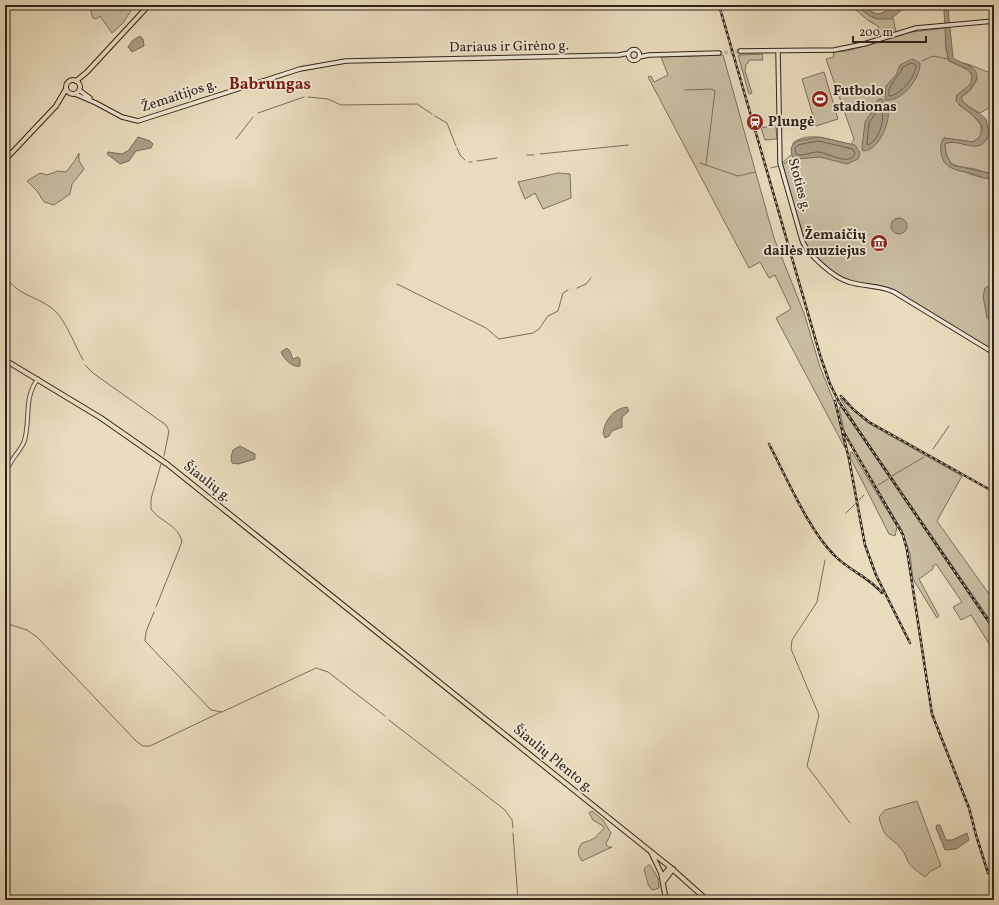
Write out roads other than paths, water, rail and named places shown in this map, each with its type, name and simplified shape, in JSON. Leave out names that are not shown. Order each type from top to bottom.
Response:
[{"type":"main road","points":[[56,106],[75,93],[77,83],[149,5]]},
{"type":"main road","points":[[740,52],[840,49],[864,44],[916,28],[994,21]]},
{"type":"main road","name":"Dariaus ir Girėno g.","points":[[630,55],[634,50],[639,55]]},
{"type":"main road","name":"Stoties g.","points":[[778,51],[780,163],[802,240],[807,250],[843,280],[894,292],[994,353]]},
{"type":"main road","name":"Dariaus ir Girėno g.","points":[[630,55],[634,60],[639,55],[649,54],[719,52]]},
{"type":"main road","name":"Dariaus ir Girėno g.","points":[[398,60],[630,55]]},
{"type":"main road","name":"Žemaitijos g.","points":[[75,93],[131,120],[143,120],[309,67],[346,61],[398,60]]},
{"type":"main road","points":[[5,160],[56,106],[69,82],[77,83]]},
{"type":"main road","points":[[66,90],[75,93]]},
{"type":"main road","name":"Šiaulių g.","points":[[5,360],[38,378],[126,435],[167,464],[384,638]]},
{"type":"main road","name":"Šiaulių Plento g.","points":[[384,638],[672,868],[707,900]]},
{"type":"main road","points":[[651,852],[663,880],[666,900]]},
{"type":"main road","points":[[663,880],[672,868]]},
{"type":"street","points":[[5,474],[8,464],[24,441],[28,402],[33,386],[38,378]]},
{"type":"water","points":[[854,5],[867,7],[869,5],[874,5],[871,7],[872,12],[878,14],[885,12],[888,5],[917,5],[905,7],[891,19],[878,19],[870,16]]},
{"type":"water","points":[[874,5],[881,5],[879,8]]},
{"type":"water","points":[[935,5],[945,5],[948,10],[953,57],[967,65],[977,74],[975,82],[961,97],[962,100],[986,119],[989,133],[981,145],[969,146],[951,142],[945,144],[946,154],[952,165],[988,173],[994,172],[994,178],[986,178],[957,170],[948,166],[942,158],[941,143],[944,138],[973,142],[980,136],[982,130],[981,125],[977,120],[956,101],[957,95],[971,84],[972,74],[968,69],[949,61],[946,48],[944,10],[940,6]]},
{"type":"water","points":[[140,36],[143,39],[144,46],[132,52],[128,47],[133,40]]},
{"type":"water","points":[[912,59],[920,63],[914,82],[897,98],[885,100],[886,86],[896,75],[900,65]]},
{"type":"water","points":[[879,99],[882,99],[888,110],[887,123],[882,136],[874,147],[863,151],[862,148],[865,122],[873,110],[874,104]]},
{"type":"water","points":[[138,137],[150,141],[153,144],[151,148],[136,151],[129,161],[120,164],[107,154],[108,152],[122,154],[129,150]]},
{"type":"water","points":[[819,137],[855,145],[860,153],[858,159],[847,164],[820,157],[797,159],[792,156],[791,148],[796,141]]},
{"type":"water","points":[[899,218],[905,220],[907,226],[905,232],[899,234],[893,232],[891,226],[893,220]]},
{"type":"water","points":[[991,267],[994,267],[994,279],[989,274]]},
{"type":"water","points":[[994,279],[994,323],[987,318],[983,296],[985,288],[993,283]]},
{"type":"water","points":[[287,348],[293,359],[298,357],[300,359],[300,366],[294,366],[284,357],[281,352]]},
{"type":"water","points":[[627,407],[629,411],[622,417],[622,427],[612,431],[609,436],[605,438],[603,433],[604,428],[610,416],[618,410]]},
{"type":"water","points":[[240,446],[255,454],[255,459],[238,464],[232,463],[231,457],[233,450]]},
{"type":"water","points":[[937,825],[940,825],[946,840],[952,840],[967,833],[969,840],[956,849],[945,850],[936,828]]},
{"type":"waterway","points":[[922,61],[933,56],[948,59]]},
{"type":"waterway","points":[[685,90],[712,89],[715,91],[706,165]]},
{"type":"waterway","points":[[258,113],[304,97]]},
{"type":"waterway","points":[[308,97],[328,99],[341,105],[417,104],[432,114]]},
{"type":"waterway","points":[[435,116],[447,123],[456,146]]},
{"type":"waterway","points":[[236,139],[253,117]]},
{"type":"waterway","points":[[540,154],[628,145]]},
{"type":"waterway","points":[[457,148],[460,155],[465,160]]},
{"type":"waterway","points":[[527,155],[534,155]]},
{"type":"waterway","points":[[477,161],[497,158]]},
{"type":"waterway","points":[[784,164],[793,158]]},
{"type":"waterway","points":[[700,163],[738,176],[755,172]]},
{"type":"waterway","points":[[771,168],[778,166]]},
{"type":"waterway","points":[[5,273],[14,287],[49,306],[59,315],[67,327],[83,360]]},
{"type":"waterway","points":[[577,288],[586,284],[591,278]]},
{"type":"waterway","points":[[397,284],[486,328],[499,339],[533,333],[539,329],[548,316],[558,311],[563,293],[568,290]]},
{"type":"waterway","points":[[85,365],[93,373],[166,425],[169,431],[164,456]]},
{"type":"waterway","points":[[933,449],[949,426]]},
{"type":"waterway","points":[[892,476],[924,457]]},
{"type":"waterway","points":[[156,607],[182,542],[177,532],[151,509],[151,499],[161,464]]},
{"type":"waterway","points":[[878,485],[888,479]]},
{"type":"waterway","points":[[859,500],[864,495]]},
{"type":"waterway","points":[[846,513],[856,503]]},
{"type":"waterway","points":[[825,560],[817,602],[792,640],[791,649],[819,715],[807,766],[850,823]]},
{"type":"waterway","points":[[154,612],[146,632],[145,641],[211,710],[222,712],[316,668],[328,672],[385,716]]},
{"type":"waterway","points":[[5,623],[27,630],[37,637],[137,742],[143,746],[150,746],[221,712]]},
{"type":"waterway","points":[[389,720],[505,810],[512,820],[513,828]]},
{"type":"waterway","points":[[513,833],[518,900]]},
{"type":"tunnel","points":[[719,53],[740,51]]},
{"type":"railway","points":[[719,5],[820,355],[830,384],[839,402],[994,629]]},
{"type":"railway","points":[[841,396],[854,410],[869,422],[994,492]]},
{"type":"railway","points":[[835,401],[849,459],[865,545],[876,575],[910,643]]},
{"type":"railway","points":[[843,431],[903,535],[907,550],[932,714],[969,808],[988,873]]},
{"type":"railway","points":[[769,444],[807,517],[824,544],[834,555],[871,582],[882,593]]},
{"type":"place","name":"Futbolo stadionas","points":[[820,99]]},
{"type":"place","name":"Plungė","points":[[755,122]]},
{"type":"place","name":"Žemaičių dailės muziejus","points":[[879,243]]},
{"type":"district","name":"Babrungas","points":[[270,85]]}]
